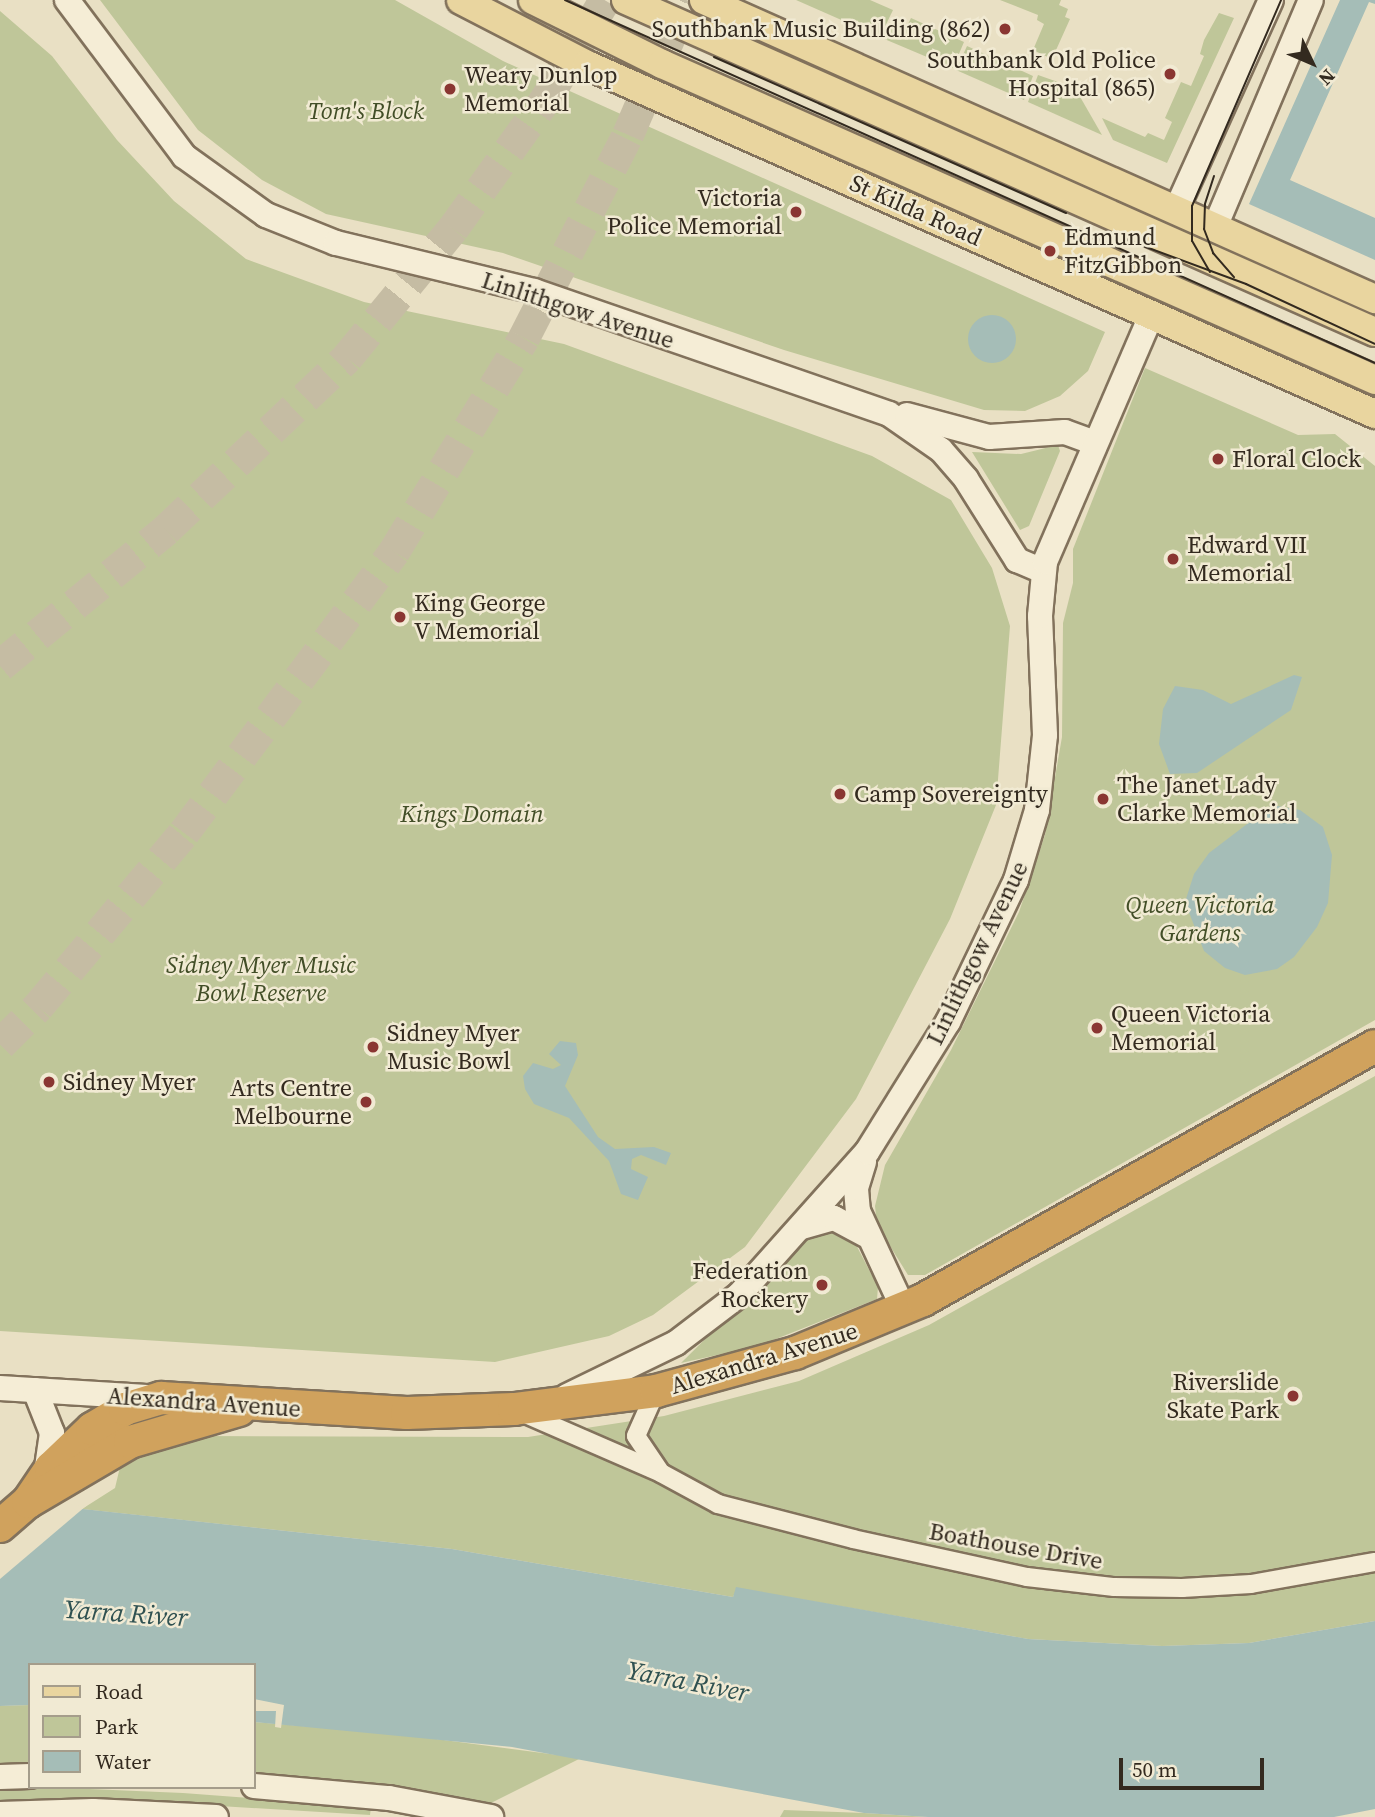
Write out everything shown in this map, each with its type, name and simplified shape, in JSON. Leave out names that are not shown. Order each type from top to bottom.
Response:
[{"type":"highway","name":"Alexandra Avenue","points":[[180,1397],[254,1406],[407,1413],[514,1409],[656,1391],[766,1363],[904,1310],[1375,1046]]},
{"type":"highway","points":[[0,1526],[43,1486],[109,1417],[146,1402],[180,1397]]},
{"type":"highway","points":[[43,1486],[141,1437],[254,1406]]},
{"type":"main road","name":"St Kilda Road","points":[[461,0],[587,65],[1375,414]]},
{"type":"main road","name":"St Kilda Road","points":[[533,0],[662,64],[1375,380]]},
{"type":"main road","points":[[626,0],[1375,332]]},
{"type":"main road","points":[[704,0],[1177,208],[1375,299]]},
{"type":"main road","points":[[780,66],[783,34]]},
{"type":"main road","points":[[1151,316],[1163,285],[1168,241],[1177,208]]},
{"type":"main road","points":[[1163,285],[1195,253],[1215,227]]},
{"type":"street","name":"Linlithgow Avenue","points":[[60,0],[82,22]]},
{"type":"street","name":"Linlithgow Avenue","points":[[67,0],[184,156],[226,190],[299,231],[380,256],[534,291],[780,379],[862,403],[905,423],[941,450],[982,501],[1017,560],[1043,571]]},
{"type":"street","points":[[1177,208],[1271,0]]},
{"type":"street","points":[[1215,227],[1311,0]]},
{"type":"street","name":"Linlithgow Avenue","points":[[550,1404],[690,1334],[739,1294],[867,1152],[948,1022],[996,925],[1027,847],[1039,803],[1045,735],[1040,636],[1043,571],[1151,316]]},
{"type":"street","points":[[862,403],[989,437],[1065,432],[1095,443]]},
{"type":"street","name":"Linlithgow Avenue","points":[[867,1152],[856,1189],[866,1235],[904,1310]]},
{"type":"street","points":[[801,1228],[834,1218],[866,1235]]},
{"type":"street","name":"Alexandra Avenue","points":[[0,1388],[180,1397]]},
{"type":"street","points":[[35,1390],[52,1433],[43,1486]]},
{"type":"street","name":"Boathouse Drive","points":[[656,1391],[636,1436],[661,1473]]},
{"type":"street","name":"Boathouse Drive","points":[[514,1409],[661,1473],[718,1504],[928,1557],[1027,1577],[1114,1587],[1182,1588],[1251,1584],[1375,1562]]},
{"type":"street","points":[[0,1777],[28,1776]]},
{"type":"street","points":[[256,1786],[389,1798],[491,1817]]},
{"type":"street","points":[[0,1814],[93,1811],[216,1817]]},
{"type":"green space","name":"Tom's Block","points":[[100,0],[395,0],[503,61],[1105,332],[1088,371],[1060,396],[1025,411],[984,410],[784,350],[503,253],[326,214],[262,180],[198,130]]},
{"type":"green space","points":[[796,0],[870,0],[893,10],[880,37]]},
{"type":"green space","points":[[1000,0],[1061,0],[1059,5],[1068,9],[1065,17],[1070,19],[1052,59],[1033,50],[1044,24],[1037,20],[1038,15]]},
{"type":"green space","name":"Kings Domain","points":[[0,11],[52,56],[117,140],[174,201],[246,259],[364,302],[564,344],[872,456],[951,500],[992,568],[1010,626],[996,805],[950,919],[856,1099],[745,1247],[653,1315],[609,1336],[495,1362],[0,1331]]},
{"type":"green space","points":[[1219,13],[1234,18],[1167,163],[1113,140],[1102,118],[1145,137],[1148,133],[1164,140],[1172,122],[1165,118],[1181,82],[1191,86],[1204,56],[1200,54],[1204,40]]},
{"type":"green space","points":[[911,18],[964,42],[953,68],[882,38],[890,22],[906,28]]},
{"type":"green space","points":[[967,46],[1033,76],[1024,100],[956,70]]},
{"type":"green space","points":[[1038,75],[1075,88],[1102,135],[1028,102]]},
{"type":"green space","name":"Queen Victoria Gardens","points":[[1145,368],[1298,435],[1335,434],[1375,466],[1375,1020],[925,1275],[908,1275],[877,1225],[875,1206],[885,1165],[951,1050],[1019,912],[1045,835],[1062,737],[1063,623],[1073,583],[1073,549]]},
{"type":"green space","points":[[1058,445],[1060,451],[1029,526],[1020,530],[972,452],[1021,454]]},
{"type":"green space","points":[[1375,1076],[1375,1621],[1249,1643],[1162,1646],[1028,1639],[737,1588],[733,1597],[452,1549],[82,1509],[115,1488],[120,1467],[149,1449],[196,1436],[528,1437],[664,1416],[799,1381],[929,1325]]},
{"type":"green space","points":[[827,1228],[853,1239],[878,1287],[877,1299],[758,1346],[681,1363],[808,1237]]},
{"type":"green space","points":[[28,1705],[28,1764],[0,1764],[0,1706]]},
{"type":"green space","points":[[256,1722],[398,1734],[581,1758],[491,1803],[390,1785],[256,1773]]},
{"type":"green space","points":[[0,1788],[183,1793],[371,1807],[370,1815],[154,1802],[0,1802]]},
{"type":"green space","points":[[784,1810],[864,1813],[928,1817],[780,1817]]},
{"type":"water","points":[[1340,0],[1375,0],[1375,4],[1369,2],[1290,180],[1375,218],[1375,260],[1249,204]]},
{"type":"water","points":[[992,315],[1009,322],[1016,339],[1009,356],[992,363],[975,356],[968,339],[975,322]]},
{"type":"water","points":[[1294,675],[1302,677],[1291,710],[1197,773],[1170,774],[1159,744],[1163,709],[1175,686],[1203,690],[1231,704]]},
{"type":"water","points":[[1272,805],[1300,810],[1323,827],[1332,855],[1328,903],[1317,927],[1294,957],[1277,969],[1245,975],[1225,968],[1204,951],[1185,902],[1194,874],[1209,853]]},
{"type":"water","points":[[560,1041],[576,1043],[578,1055],[565,1086],[598,1137],[615,1149],[654,1147],[671,1153],[666,1165],[641,1155],[632,1159],[631,1169],[648,1177],[638,1200],[621,1194],[609,1161],[569,1118],[534,1104],[525,1089],[523,1076],[533,1063],[553,1069],[561,1065],[549,1054]]},
{"type":"water","name":"Yarra River","points":[[0,1500],[452,1549],[733,1597],[736,1587],[1028,1639],[1162,1646],[1249,1643],[1375,1621],[1375,1809],[1334,1817],[928,1817],[864,1813],[512,1747],[256,1722],[256,1663],[28,1663],[28,1705],[0,1706]]},
{"type":"pier","points":[[0,1497],[86,1506],[0,1579]]},
{"type":"pier","points":[[256,1699],[284,1705],[281,1728],[275,1727],[276,1711],[256,1711]]},
{"type":"tunnel","points":[[0,666],[166,530],[347,358],[453,229],[546,99],[605,0]]},
{"type":"tunnel","points":[[0,1045],[38,1007],[184,833],[394,552],[524,338],[628,135],[686,0]]},
{"type":"tram line","points":[[565,0],[1375,363]]},
{"type":"tram line","points":[[1210,272],[1192,241],[1192,206],[1281,0]]},
{"type":"tram line","points":[[714,57],[1066,213]]},
{"type":"tram line","points":[[1214,176],[1205,204],[1204,229],[1213,253],[1234,277]]},
{"type":"tram line","points":[[1127,240],[1246,284],[1375,344]]},
{"type":"place","name":"Southbank Music Building (862)","points":[[1005,29]]},
{"type":"place","name":"Southbank Old Police Hospital (865)","points":[[1170,74]]},
{"type":"place","name":"Weary Dunlop Memorial","points":[[450,89]]},
{"type":"place","name":"Victoria Police Memorial","points":[[796,212]]},
{"type":"place","name":"Edmund FitzGibbon","points":[[1050,251]]},
{"type":"place","name":"Floral Clock","points":[[1218,459]]},
{"type":"place","name":"Edward VII Memorial","points":[[1173,559]]},
{"type":"place","name":"King George V Memorial","points":[[400,617]]},
{"type":"place","name":"Camp Sovereignty","points":[[840,794]]},
{"type":"place","name":"The Janet Lady Clarke Memorial","points":[[1103,799]]},
{"type":"place","name":"Queen Victoria Memorial","points":[[1097,1028]]},
{"type":"place","name":"Sidney Myer Music Bowl","points":[[373,1047]]},
{"type":"place","name":"Sidney Myer","points":[[49,1082]]},
{"type":"place","name":"Arts Centre Melbourne","points":[[366,1102]]},
{"type":"place","name":"Federation Rockery","points":[[822,1285]]},
{"type":"place","name":"Riverslide Skate Park","points":[[1293,1396]]},
{"type":"park label","name":"Sidney Myer Music Bowl Reserve","points":[[261,979]]}]
